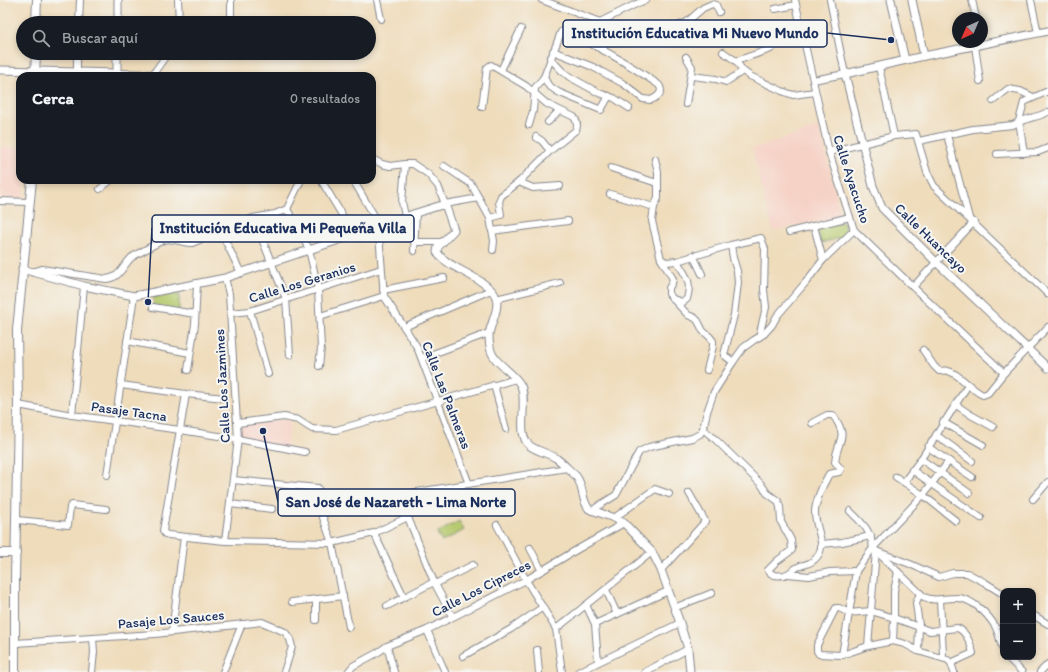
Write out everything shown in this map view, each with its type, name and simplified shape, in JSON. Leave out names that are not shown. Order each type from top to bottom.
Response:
[{"type":"main road","points":[[36,16],[37,0]]},
{"type":"main road","points":[[35,72],[36,60]]},
{"type":"main road","points":[[15,672],[18,405],[17,330],[31,184]]},
{"type":"main road","points":[[0,553],[16,553]]},
{"type":"street","points":[[79,16],[80,0]]},
{"type":"street","points":[[118,0],[118,16]]},
{"type":"street","points":[[178,0],[178,16]]},
{"type":"street","points":[[231,0],[231,16]]},
{"type":"street","points":[[377,0],[381,19]]},
{"type":"street","points":[[542,0],[627,34],[633,34],[652,26],[673,28],[687,22],[704,8],[712,4],[716,5],[719,12]]},
{"type":"street","points":[[600,22],[646,0]]},
{"type":"street","name":"Calle Huancayo","points":[[830,0],[862,144],[880,206],[936,262],[1048,368]]},
{"type":"street","points":[[891,0],[905,60]]},
{"type":"street","points":[[912,0],[924,56]]},
{"type":"street","points":[[972,0],[975,12]]},
{"type":"street","points":[[1031,0],[1038,33]]},
{"type":"street","points":[[775,9],[795,3]]},
{"type":"street","name":"Calle Ayacucho","points":[[795,3],[829,152],[854,230],[1004,372]]},
{"type":"street","points":[[736,61],[771,49],[768,33],[770,31],[800,24]]},
{"type":"street","points":[[501,70],[521,29]]},
{"type":"street","points":[[602,50],[615,29]]},
{"type":"street","points":[[529,124],[535,88],[544,77],[550,58],[561,32],[563,31],[631,66],[659,85],[661,89],[659,95],[651,100],[643,99],[624,84],[600,70],[553,51]]},
{"type":"street","points":[[988,41],[1048,31]]},
{"type":"street","points":[[813,80],[965,48]]},
{"type":"street","points":[[975,48],[980,81]]},
{"type":"street","points":[[724,52],[736,61],[743,71],[769,85],[793,95],[816,92]]},
{"type":"street","points":[[686,57],[692,67],[692,76],[688,88],[686,104]]},
{"type":"street","points":[[550,58],[562,72],[629,108]]},
{"type":"street","points":[[77,72],[78,60]]},
{"type":"street","points":[[117,60],[117,72]]},
{"type":"street","points":[[155,72],[163,60]]},
{"type":"street","points":[[482,107],[487,68],[491,65],[526,86],[547,104],[574,117],[577,123],[576,130],[550,151],[519,182],[500,198],[499,202],[501,215],[490,218]]},
{"type":"street","points":[[879,67],[894,136]]},
{"type":"street","points":[[0,70],[23,72]]},
{"type":"street","points":[[692,76],[716,79],[726,82],[743,71]]},
{"type":"street","points":[[544,77],[548,85],[558,92],[601,110],[609,96]]},
{"type":"street","points":[[993,101],[1008,89],[1020,91],[1033,97]]},
{"type":"street","points":[[1024,153],[1019,121],[1024,102],[1048,91]]},
{"type":"street","points":[[548,122],[559,111]]},
{"type":"street","points":[[918,138],[947,135],[973,129],[1013,124],[1019,121],[1038,118],[1048,112]]},
{"type":"street","points":[[829,152],[894,136],[915,134],[918,138],[927,172],[936,188],[1048,294]]},
{"type":"street","points":[[947,135],[971,220]]},
{"type":"street","points":[[536,137],[542,141],[550,151]]},
{"type":"street","points":[[997,154],[1038,152],[1048,148]]},
{"type":"street","points":[[655,159],[658,172],[658,198],[654,207],[652,221],[661,259],[673,279],[669,294],[672,300],[688,315],[698,321],[703,331],[713,341],[708,370]]},
{"type":"street","points":[[376,161],[390,166],[413,164],[428,174],[438,186],[446,204],[454,230],[437,250],[439,256],[491,290],[496,298],[496,308],[489,333],[490,348],[493,356],[516,379],[521,387],[524,439],[534,448],[556,458],[579,480],[586,507],[592,511],[624,523],[652,552],[661,570],[680,623],[688,649],[690,672]]},
{"type":"street","points":[[405,164],[402,202],[405,216]]},
{"type":"street","points":[[444,166],[469,182],[490,218],[493,250]]},
{"type":"street","points":[[611,168],[657,183]]},
{"type":"street","points":[[519,182],[533,188],[560,186]]},
{"type":"street","points":[[100,189],[107,184]]},
{"type":"street","points":[[32,272],[42,269],[106,279],[112,278],[116,276],[133,256],[164,240],[168,239],[189,244],[253,218],[287,210],[299,184]]},
{"type":"street","points":[[323,184],[354,236]]},
{"type":"street","points":[[355,184],[378,222],[378,226]]},
{"type":"street","points":[[610,194],[654,207]]},
{"type":"street","points":[[22,269],[84,286],[134,296],[225,278],[309,249],[354,236],[416,212],[478,198]]},
{"type":"street","points":[[0,201],[29,202]]},
{"type":"street","points":[[287,210],[309,249],[318,289],[321,348],[319,366]]},
{"type":"street","points":[[414,251],[416,212]]},
{"type":"street","points":[[789,232],[850,217]]},
{"type":"street","points":[[913,287],[971,220]]},
{"type":"street","points":[[492,231],[568,221]]},
{"type":"street","points":[[256,224],[286,300],[290,355]]},
{"type":"street","name":"Calle Las Palmeras","points":[[378,226],[384,293],[417,347],[422,358],[436,400],[469,484]]},
{"type":"street","points":[[814,226],[823,260]]},
{"type":"street","points":[[592,511],[603,502],[616,495],[639,452],[649,447],[692,438],[700,434],[703,429],[714,392],[743,348],[764,334],[823,260],[854,230]]},
{"type":"street","points":[[223,236],[241,273]]},
{"type":"street","points":[[661,259],[666,262],[677,261],[693,255],[761,238],[765,249],[764,290],[766,307],[759,337]]},
{"type":"street","points":[[415,242],[443,242]]},
{"type":"street","points":[[732,245],[738,283],[734,315],[724,355],[733,362]]},
{"type":"street","points":[[693,255],[702,274]]},
{"type":"street","points":[[672,300],[683,302],[687,299],[690,289],[690,284],[677,261]]},
{"type":"street","name":"Calle Los Geranios","points":[[230,313],[250,311],[381,270]]},
{"type":"street","name":"Calle Los Jazmines","points":[[225,278],[229,294],[238,423],[238,439],[225,541]]},
{"type":"street","points":[[320,316],[384,293],[444,278]]},
{"type":"street","points":[[496,298],[560,283]]},
{"type":"street","points":[[188,370],[197,284]]},
{"type":"street","points":[[72,415],[84,286]]},
{"type":"street","points":[[404,327],[491,290]]},
{"type":"street","points":[[107,475],[134,296]]},
{"type":"street","points":[[153,307],[195,314]]},
{"type":"street","points":[[250,311],[268,374]]},
{"type":"street","points":[[923,350],[939,371],[949,371],[983,395],[988,393],[1004,372],[1048,327]]},
{"type":"street","points":[[422,358],[489,333]]},
{"type":"street","points":[[128,341],[190,353]]},
{"type":"street","points":[[238,423],[284,418],[298,420],[312,429],[336,430],[436,400],[516,379]]},
{"type":"street","points":[[121,385],[224,398]]},
{"type":"street","points":[[494,385],[506,429]]},
{"type":"street","points":[[904,482],[921,459],[943,422],[956,405],[968,385]]},
{"type":"street","points":[[186,394],[164,530],[165,534],[225,541],[332,543],[374,533],[408,518]]},
{"type":"street","name":"Pasaje Tacna","points":[[18,405],[72,415],[238,439],[305,452]]},
{"type":"street","points":[[956,405],[993,427]]},
{"type":"street","points":[[788,574],[796,568],[814,561],[819,554],[822,544],[814,522],[815,509],[829,474],[839,472],[841,469],[835,462],[836,452],[842,440],[842,432],[839,424],[833,415],[828,415],[812,423]]},
{"type":"street","points":[[943,422],[983,445]]},
{"type":"street","points":[[703,429],[761,484],[767,493],[778,501],[781,522],[791,540],[792,550],[768,570],[770,574],[776,576],[788,574],[809,576],[830,572],[856,571]]},
{"type":"street","points":[[936,435],[972,461]]},
{"type":"street","points":[[928,447],[972,477]]},
{"type":"street","points":[[921,459],[969,493]]},
{"type":"street","points":[[842,655],[856,571],[923,495],[949,461]]},
{"type":"street","points":[[452,616],[435,583],[399,495],[567,468]]},
{"type":"street","points":[[912,470],[981,518]]},
{"type":"street","points":[[896,477],[923,495],[956,521]]},
{"type":"street","points":[[233,480],[318,488],[320,508],[332,543],[349,627]]},
{"type":"street","points":[[1033,499],[1048,482]]},
{"type":"street","points":[[614,518],[655,489],[669,494]]},
{"type":"street","points":[[661,570],[705,520],[689,493]]},
{"type":"street","points":[[230,504],[272,509]]},
{"type":"street","points":[[17,520],[68,525],[70,507],[72,505],[106,509]]},
{"type":"street","points":[[850,511],[867,529],[871,536],[874,549],[868,646]]},
{"type":"street","name":"Calle Los Cipreces","points":[[348,672],[353,666],[387,646],[427,630],[452,616],[526,580],[624,523]]},
{"type":"street","points":[[497,525],[526,580],[556,629],[562,672]]},
{"type":"street","points":[[374,533],[404,597]]},
{"type":"street","points":[[822,544],[842,542],[871,536]]},
{"type":"street","points":[[172,632],[184,537]]},
{"type":"street","points":[[530,548],[542,571]]},
{"type":"street","points":[[874,549],[924,597],[932,600],[962,599],[969,601],[980,608],[995,627],[1000,641]]},
{"type":"street","points":[[874,549],[939,577],[958,573],[967,573],[977,577],[1000,592]]},
{"type":"street","points":[[556,629],[652,552]]},
{"type":"street","points":[[387,606],[474,565]]},
{"type":"street","points":[[893,641],[894,591],[898,572]]},
{"type":"street","points":[[606,590],[618,614]]},
{"type":"street","points":[[595,624],[668,591]]},
{"type":"street","points":[[918,651],[919,626],[916,603],[920,593]]},
{"type":"street","points":[[674,608],[712,594]]},
{"type":"street","points":[[292,602],[343,596]]},
{"type":"street","points":[[316,599],[316,620]]},
{"type":"street","points":[[940,600],[942,657]]},
{"type":"street","points":[[586,605],[595,624],[598,662]]},
{"type":"street","points":[[463,656],[511,629],[543,607]]},
{"type":"street","points":[[951,663],[973,653],[968,640],[961,629],[957,628],[930,631],[919,626],[870,611],[849,613],[838,608],[834,610],[817,645],[817,651],[819,654],[842,655],[868,646],[893,641],[905,644],[918,651],[948,660],[951,663],[954,672]]},
{"type":"street","points":[[1036,617],[1048,624]]},
{"type":"street","name":"Pasaje Los Sauces","points":[[15,643],[172,632],[262,622],[285,632],[290,639],[292,647],[284,672]]},
{"type":"street","points":[[578,672],[680,623]]},
{"type":"street","points":[[223,672],[242,624]]},
{"type":"street","points":[[427,630],[446,672]]},
{"type":"street","points":[[92,672],[94,652],[93,638]]},
{"type":"street","points":[[387,646],[394,672]]},
{"type":"street","points":[[645,672],[688,649]]},
{"type":"street","points":[[537,650],[539,672]]},
{"type":"street","points":[[1010,660],[1022,672]]},
{"type":"street","points":[[1040,672],[1048,664]]},
{"type":"shaded area","points":[[819,127],[841,216],[773,231],[752,149]]},
{"type":"shaded area","points":[[0,147],[16,148],[16,184],[25,184],[23,199],[0,198]]},
{"type":"shaded area","points":[[291,419],[286,448],[238,439],[238,423]]},
{"type":"green space","points":[[843,222],[847,236],[821,243],[817,229]]},
{"type":"green space","points":[[179,293],[179,311],[153,307],[154,297]]},
{"type":"green space","points":[[459,521],[464,530],[442,542],[437,533]]},
{"type":"place","name":"Institución Educativa Mi Nuevo Mundo","points":[[891,40]]},
{"type":"place","name":"Institución Educativa Mi Pequeña Villa","points":[[148,302]]},
{"type":"place","name":"San José de Nazareth - Lima Norte","points":[[263,431]]}]
